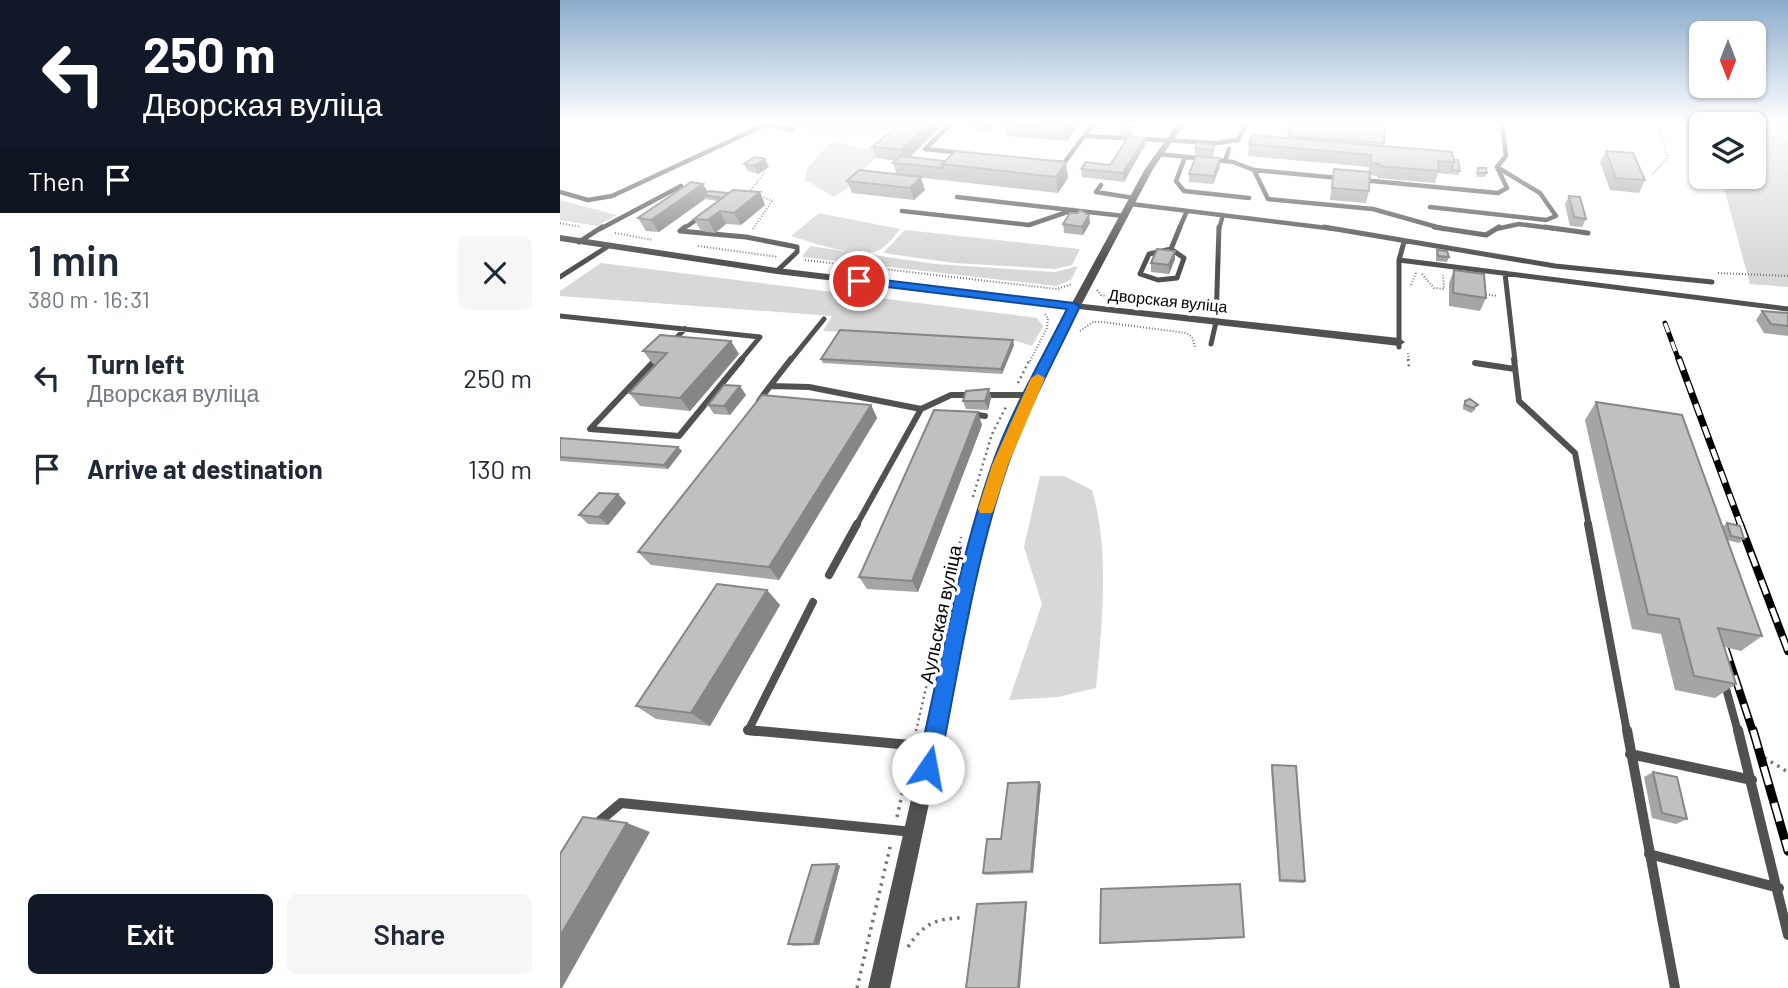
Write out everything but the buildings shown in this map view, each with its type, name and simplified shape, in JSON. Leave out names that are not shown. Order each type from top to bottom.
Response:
[{"type":"street","name":"Аульская вуліца","points":[[879,988],[981,524],[1000,465],[1029,395],[1074,306],[1150,169]]},
{"type":"street","name":"Дворская вуліца","points":[[560,238],[777,271],[1399,344]]},
{"type":"lane","points":[[560,192],[594,200],[612,196],[669,169]]},
{"type":"lane","points":[[1180,169],[1176,181],[1184,191],[1249,198]]},
{"type":"lane","points":[[1251,169],[1346,178]]},
{"type":"lane","points":[[1359,179],[1499,192],[1507,188],[1498,169]]},
{"type":"lane","points":[[1430,208],[1546,220],[1556,216],[1553,206],[1545,197],[1500,169]]},
{"type":"lane","points":[[1254,170],[1268,199],[1373,209],[1436,228],[1486,235],[1501,226],[1519,224],[1588,233]]},
{"type":"lane","points":[[1101,185],[1096,192],[1187,211],[1329,228],[1555,266],[1712,282]]},
{"type":"lane","points":[[579,242],[596,230],[681,186]]},
{"type":"lane","points":[[957,197],[1124,216]]},
{"type":"lane","points":[[902,211],[1029,225],[1073,210]]},
{"type":"lane","points":[[1171,249],[1187,211]]},
{"type":"lane","points":[[706,213],[680,231],[746,237],[797,247],[777,271]]},
{"type":"lane","points":[[1211,344],[1216,322],[1219,225],[1223,215]]},
{"type":"lane","points":[[1399,344],[1399,260],[1404,242]]},
{"type":"lane","points":[[560,277],[607,247]]},
{"type":"lane","points":[[1171,249],[1184,258],[1177,278],[1145,278],[1140,274],[1149,254],[1171,249]]},
{"type":"lane","points":[[1399,260],[1788,309]]},
{"type":"lane","points":[[1505,273],[1519,401],[1575,453],[1675,988]]},
{"type":"lane","points":[[560,316],[685,329],[760,337],[679,436],[590,429],[685,329]]},
{"type":"lane","points":[[754,408],[824,320]]},
{"type":"lane","points":[[1475,363],[1515,369]]},
{"type":"lane","points":[[770,386],[809,387],[934,410]]},
{"type":"lane","points":[[829,575],[921,409],[951,395],[1029,395]]},
{"type":"lane","points":[[960,413],[985,416]]},
{"type":"lane","points":[[813,602],[748,731],[933,747]]},
{"type":"lane","points":[[1722,676],[1752,780],[1788,935]]},
{"type":"lane","points":[[1630,754],[1752,780]]},
{"type":"lane","points":[[590,832],[596,822],[621,803],[914,832]]},
{"type":"lane","points":[[1649,854],[1779,888]]},
{"type":"path","points":[[1653,174],[1657,169]]},
{"type":"path","points":[[746,237],[772,201],[752,193],[751,190],[765,172]]},
{"type":"path","points":[[560,223],[662,241]]},
{"type":"path","points":[[689,245],[1057,289]]},
{"type":"path","points":[[1420,270],[1431,271]]},
{"type":"path","points":[[1420,270],[1434,288],[1449,290]]},
{"type":"path","points":[[1410,293],[1412,281],[1420,270]]},
{"type":"path","points":[[1443,271],[1444,289]]},
{"type":"path","points":[[1712,282],[1718,272],[1788,276]]},
{"type":"path","points":[[1480,294],[1507,298]]},
{"type":"path","points":[[1080,331],[1093,323],[1103,322],[1186,333],[1192,337],[1195,347]]},
{"type":"path","points":[[857,988],[957,552]]},
{"type":"path","points":[[1743,747],[1788,772]]},
{"type":"path","points":[[906,955],[920,927],[938,918],[963,918]]},
{"type":"shaded area","points":[[807,169],[864,169],[846,189],[834,197],[805,180]]},
{"type":"shaded area","points":[[1766,169],[1788,169],[1788,287],[1750,284],[1724,189],[1766,189]]},
{"type":"shaded area","points":[[560,200],[617,215],[597,226],[560,220]]},
{"type":"shaded area","points":[[819,213],[900,229],[882,248],[866,253],[832,248],[791,236]]},
{"type":"shaded area","points":[[905,230],[1080,249],[1072,265],[1056,269],[954,263],[883,253]]},
{"type":"shaded area","points":[[810,246],[936,264],[1055,272],[1078,266],[1071,280],[1056,286],[802,257]]},
{"type":"shaded area","points":[[601,263],[1037,318],[1043,326],[1032,346],[1016,341],[823,331],[832,316],[560,296],[560,291]]},
{"type":"shaded area","points":[[1040,476],[1064,476],[1092,490],[1098,513],[1103,563],[1096,688],[1058,697],[1009,700],[1042,604],[1024,547]]},
{"type":"railway","points":[[1665,323],[1679,361]]},
{"type":"railway","points":[[1679,359],[1741,526]]},
{"type":"railway","points":[[1740,524],[1788,651]]},
{"type":"railway","points":[[1725,647],[1753,732]]},
{"type":"railway","points":[[1753,730],[1788,851]]},
{"type":"slow traffic","points":[[986,509],[1000,465],[1038,378]]},
{"type":"route","points":[[859,281],[1074,306],[1019,418],[981,524],[928,768]]}]
